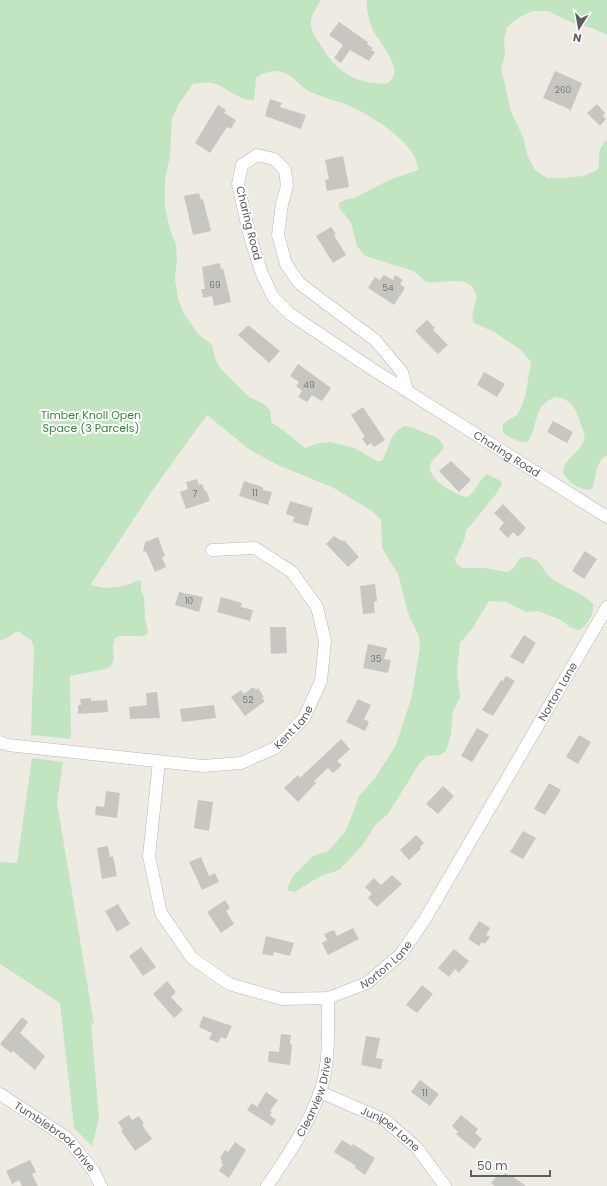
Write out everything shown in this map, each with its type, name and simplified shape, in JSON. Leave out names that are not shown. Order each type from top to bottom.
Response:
[{"type":"street","name":"Charing Road","points":[[408,391],[402,372],[375,340],[299,284],[286,264],[278,235],[282,204],[287,186],[285,170],[274,159],[257,155],[242,165],[238,184],[250,237],[262,274],[273,297],[290,314],[369,367],[607,517]]},
{"type":"street","name":"Kent Lane","points":[[0,742],[8,745],[203,766],[241,763],[275,748],[304,718],[321,681],[325,641],[317,607],[292,572],[255,548],[212,550]]},
{"type":"street","name":"Norton Lane","points":[[159,762],[150,856],[161,913],[192,958],[229,984],[282,999],[328,998],[367,983],[401,954],[425,919],[607,607]]},
{"type":"street","name":"Clearview Drive","points":[[267,1186],[294,1144],[320,1092],[328,1048],[328,998]]},
{"type":"street","name":"Juniper Lane","points":[[320,1092],[385,1120],[417,1148],[445,1186]]},
{"type":"street","name":"Tumblebrook Drive","points":[[0,1094],[67,1138],[93,1170],[101,1186]]},
{"type":"green space","name":"Timber Knoll Open Space (3 Parcels)","points":[[0,0],[321,0],[311,19],[311,28],[330,59],[350,76],[366,82],[382,84],[392,79],[394,67],[392,60],[373,30],[368,15],[367,0],[607,0],[607,35],[592,28],[573,23],[548,11],[533,11],[518,18],[507,27],[504,39],[505,56],[501,67],[511,112],[524,139],[527,155],[535,170],[547,178],[583,176],[597,170],[599,167],[599,156],[602,145],[607,140],[607,455],[600,462],[596,470],[592,489],[588,490],[575,486],[563,473],[565,464],[580,447],[584,440],[584,432],[577,413],[572,405],[566,400],[556,397],[543,405],[539,410],[528,442],[522,442],[506,435],[503,432],[502,428],[504,423],[517,415],[521,408],[525,397],[531,362],[520,349],[494,332],[474,323],[472,314],[476,301],[476,295],[473,288],[462,282],[426,282],[414,271],[365,256],[357,246],[351,223],[339,207],[339,203],[354,198],[389,180],[418,170],[416,161],[411,151],[393,133],[361,112],[347,105],[312,93],[288,74],[278,71],[266,73],[256,78],[254,100],[244,99],[212,83],[193,84],[178,105],[172,119],[170,156],[165,179],[165,208],[176,245],[177,260],[175,279],[178,299],[184,314],[198,334],[212,345],[216,361],[220,368],[249,397],[266,405],[271,412],[271,422],[305,448],[319,443],[331,442],[354,448],[377,461],[381,461],[387,451],[391,439],[398,430],[404,426],[411,427],[438,438],[444,446],[442,451],[431,463],[430,469],[436,480],[442,485],[462,496],[467,497],[473,493],[481,480],[487,474],[501,481],[502,484],[496,494],[466,531],[464,541],[455,559],[456,563],[462,568],[485,568],[507,572],[513,569],[519,559],[530,557],[537,560],[555,581],[583,596],[593,604],[593,611],[590,619],[585,626],[579,630],[571,628],[561,620],[538,611],[526,612],[506,602],[489,601],[472,629],[460,643],[457,672],[460,697],[453,711],[451,734],[446,751],[439,755],[427,756],[419,764],[388,814],[376,824],[362,846],[339,870],[321,876],[294,892],[287,890],[293,876],[313,856],[328,851],[346,831],[359,796],[375,778],[396,745],[412,696],[420,646],[419,637],[408,613],[398,574],[382,548],[381,520],[372,511],[332,487],[280,466],[250,450],[207,415],[152,491],[91,584],[108,588],[128,585],[138,580],[141,581],[141,591],[144,597],[145,618],[148,632],[147,635],[116,637],[113,646],[114,659],[110,666],[106,669],[70,676],[71,739],[31,735],[34,648],[31,640],[18,631],[5,639],[0,640]]},
{"type":"green space","points":[[32,758],[63,762],[57,803],[94,1024],[91,1023],[99,1118],[92,1146],[74,1128],[60,1003],[0,964],[0,862],[17,863]]},
{"type":"building","points":[[339,22],[368,42],[367,44],[373,48],[371,50],[375,52],[369,61],[350,50],[341,63],[334,58],[343,45],[329,35]]},
{"type":"building","points":[[555,71],[582,83],[570,112],[569,109],[543,98]]},
{"type":"building","points":[[270,99],[282,103],[280,107],[306,115],[301,129],[265,116]]},
{"type":"building","points":[[597,104],[605,113],[603,116],[606,119],[600,126],[587,113]]},
{"type":"building","points":[[218,105],[226,110],[224,113],[236,120],[231,129],[227,127],[210,153],[195,143]]},
{"type":"building","points":[[343,156],[349,187],[327,191],[325,180],[329,179],[325,160]]},
{"type":"building","points":[[199,193],[201,200],[203,199],[211,231],[193,235],[184,196]]},
{"type":"building","points":[[331,227],[346,255],[333,263],[316,236]]},
{"type":"building","points":[[220,263],[221,269],[223,268],[231,302],[214,306],[212,296],[203,298],[201,289],[205,289],[202,267]]},
{"type":"building","points":[[384,275],[393,280],[395,275],[403,280],[400,284],[405,288],[394,305],[368,288],[375,277],[380,280]]},
{"type":"building","points":[[427,320],[435,328],[433,330],[448,345],[438,354],[415,331]]},
{"type":"building","points":[[248,325],[280,351],[269,363],[238,335]]},
{"type":"building","points":[[298,364],[331,388],[322,401],[312,395],[307,402],[298,397],[302,391],[296,386],[299,382],[290,376]]},
{"type":"building","points":[[484,372],[505,384],[497,397],[477,385]]},
{"type":"building","points":[[363,407],[385,440],[374,447],[371,443],[367,446],[362,438],[365,437],[351,415]]},
{"type":"building","points":[[553,421],[573,432],[567,443],[547,432]]},
{"type":"building","points":[[451,461],[471,480],[459,492],[439,471]]},
{"type":"building","points":[[197,479],[199,485],[202,484],[207,492],[210,501],[186,509],[180,492],[188,489],[186,482]]},
{"type":"building","points":[[244,481],[263,487],[263,490],[272,492],[268,505],[239,496]]},
{"type":"building","points":[[290,501],[313,508],[308,526],[293,522],[294,517],[286,514]]},
{"type":"building","points":[[503,504],[526,528],[518,537],[513,532],[508,538],[499,529],[504,523],[494,513]]},
{"type":"building","points":[[334,536],[342,541],[344,540],[359,557],[348,567],[326,544]]},
{"type":"building","points":[[158,537],[165,556],[162,557],[166,567],[155,572],[146,551],[143,552],[145,542]]},
{"type":"building","points":[[585,551],[597,559],[584,579],[572,571]]},
{"type":"building","points":[[375,584],[377,601],[374,602],[375,613],[363,614],[360,586]]},
{"type":"building","points":[[179,592],[203,597],[199,612],[175,605]]},
{"type":"building","points":[[221,597],[242,603],[241,607],[253,610],[250,621],[217,612]]},
{"type":"building","points":[[270,627],[286,627],[287,653],[271,654]]},
{"type":"building","points":[[524,635],[536,643],[523,664],[510,657]]},
{"type":"building","points":[[368,644],[387,648],[384,659],[391,660],[388,673],[363,668]]},
{"type":"building","points":[[506,676],[515,681],[493,716],[482,710],[501,680],[503,681]]},
{"type":"building","points":[[253,687],[256,690],[258,688],[264,697],[262,698],[265,701],[245,716],[231,697],[241,690],[244,694]]},
{"type":"building","points":[[157,692],[160,718],[130,719],[129,707],[147,705],[146,693]]},
{"type":"building","points":[[91,698],[91,701],[107,700],[108,712],[78,714],[78,705],[81,705],[80,699]]},
{"type":"building","points":[[358,699],[371,705],[364,719],[369,722],[365,731],[346,722]]},
{"type":"building","points":[[214,705],[216,718],[182,722],[180,709]]},
{"type":"building","points":[[477,728],[489,735],[472,762],[461,756]]},
{"type":"building","points":[[579,735],[591,742],[578,764],[566,757]]},
{"type":"building","points":[[341,739],[350,749],[337,761],[342,765],[333,773],[328,768],[314,781],[316,783],[298,802],[284,788],[298,775],[300,778]]},
{"type":"building","points":[[549,783],[561,790],[545,815],[534,809]]},
{"type":"building","points":[[443,786],[454,796],[438,814],[426,804]]},
{"type":"building","points":[[106,791],[120,793],[117,818],[95,815],[96,806],[104,807]]},
{"type":"building","points":[[198,800],[213,802],[209,831],[194,828]]},
{"type":"building","points":[[523,831],[536,838],[523,859],[510,852]]},
{"type":"building","points":[[416,835],[424,843],[420,847],[421,849],[409,860],[400,850]]},
{"type":"building","points":[[108,846],[110,857],[113,856],[117,876],[102,879],[97,848]]},
{"type":"building","points":[[201,857],[209,876],[215,873],[219,882],[202,890],[189,862]]},
{"type":"building","points":[[392,875],[402,884],[377,907],[368,898],[372,894],[365,887],[374,878],[381,885]]},
{"type":"building","points":[[225,900],[230,908],[226,911],[234,924],[221,933],[207,912]]},
{"type":"building","points":[[118,904],[130,924],[117,932],[105,911]]},
{"type":"building","points":[[479,921],[490,928],[486,935],[490,937],[485,944],[482,942],[479,946],[468,939]]},
{"type":"building","points":[[353,928],[359,939],[328,955],[322,943],[327,940],[324,934],[334,930],[337,936]]},
{"type":"building","points":[[266,936],[294,943],[290,956],[274,952],[273,956],[262,954]]},
{"type":"building","points":[[141,947],[156,967],[143,976],[129,956]]},
{"type":"building","points":[[454,949],[469,961],[459,973],[455,969],[449,977],[438,968]]},
{"type":"building","points":[[167,981],[176,992],[171,997],[183,1010],[174,1018],[153,994]]},
{"type":"building","points":[[422,985],[433,994],[417,1013],[406,1005]]},
{"type":"building","points":[[203,1016],[232,1026],[226,1039],[221,1037],[218,1043],[209,1039],[212,1033],[199,1027]]},
{"type":"building","points":[[22,1017],[28,1022],[20,1033],[45,1056],[35,1070],[13,1051],[11,1053],[0,1044]]},
{"type":"building","points":[[281,1034],[291,1035],[290,1044],[292,1045],[290,1065],[268,1062],[269,1051],[279,1052]]},
{"type":"building","points":[[366,1036],[380,1038],[376,1058],[383,1059],[381,1069],[361,1065]]},
{"type":"building","points":[[420,1080],[439,1094],[430,1106],[411,1092]]},
{"type":"building","points":[[266,1092],[278,1100],[270,1111],[272,1112],[270,1115],[276,1120],[272,1126],[247,1110],[252,1103],[257,1107]]},
{"type":"building","points":[[129,1115],[132,1120],[139,1116],[144,1124],[142,1125],[152,1139],[135,1151],[121,1131],[123,1130],[118,1122]]},
{"type":"building","points":[[461,1115],[478,1129],[475,1133],[482,1139],[474,1149],[456,1134],[458,1132],[452,1126]]},
{"type":"building","points":[[342,1140],[352,1146],[353,1144],[375,1158],[365,1175],[355,1168],[356,1166],[334,1152]]},
{"type":"building","points":[[235,1142],[246,1150],[229,1178],[219,1171],[223,1164],[221,1163],[222,1160],[220,1158],[225,1150],[228,1152]]},
{"type":"building","points":[[30,1160],[36,1172],[32,1174],[38,1186],[22,1186],[19,1180],[12,1184],[6,1171]]},
{"type":"building","points":[[505,1173],[526,1186],[495,1186],[491,1183],[498,1174],[502,1177]]}]
